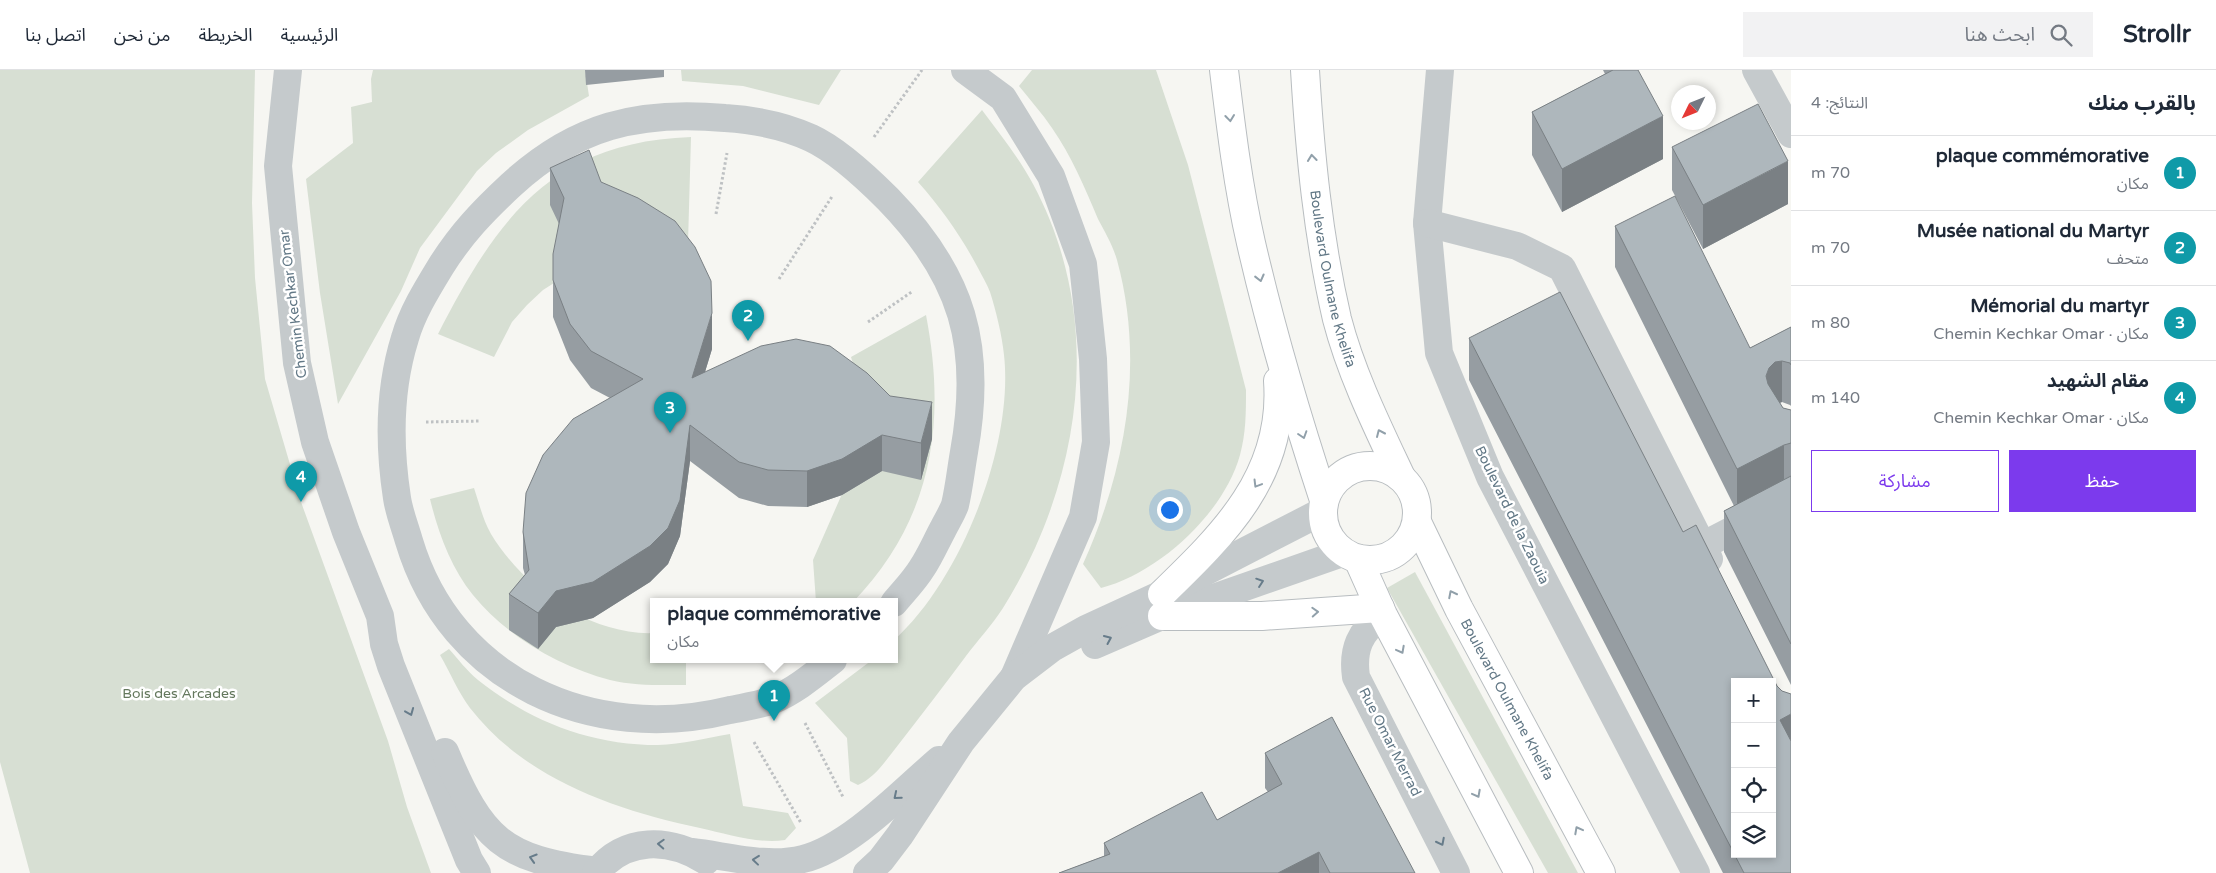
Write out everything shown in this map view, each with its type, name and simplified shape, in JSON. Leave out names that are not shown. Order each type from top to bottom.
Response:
[{"type":"main road","points":[[1224,70],[1234,151],[1249,233],[1274,334],[1324,505],[1328,534],[1335,545],[1352,555],[1374,560],[1389,557],[1402,548],[1412,537],[1417,522],[1418,510],[1415,498],[1410,486],[1402,477],[1390,470],[1364,465],[1350,469],[1339,477],[1324,505]]},
{"type":"main road","name":"Boulevard Oulmane Khelifa","points":[[1306,70],[1308,128],[1319,225],[1338,320],[1367,403],[1402,477]]},
{"type":"main road","points":[[1162,605],[1244,505],[1262,477],[1277,417],[1279,393],[1274,334]]},
{"type":"main road","name":"Boulevard Oulmane Khelifa","points":[[1417,522],[1459,610],[1601,873]]},
{"type":"main road","points":[[1352,555],[1519,873]]},
{"type":"main road","points":[[1162,605],[1262,616],[1382,611]]},
{"type":"street","name":"Chemin Kechkar Omar","points":[[288,70],[278,166],[297,363],[315,442],[346,532],[380,616]]},
{"type":"street","points":[[965,70],[1003,98],[1051,176],[1082,264],[1093,359],[1096,442],[1083,516],[1014,677]]},
{"type":"street","name":"Boulevard de la Zaouia","points":[[1440,70],[1427,223],[1439,353],[1490,477],[1696,873]]},
{"type":"street","points":[[1756,70],[1791,134]]},
{"type":"street","points":[[829,663],[772,700],[703,717],[647,720],[594,713],[540,696],[501,674],[470,647],[439,608],[412,554],[397,501],[392,419],[394,381],[405,336],[423,295],[470,223],[534,164],[571,140],[623,122],[694,115],[765,121],[814,139],[873,184],[913,225],[935,254],[952,288],[967,335],[972,369],[968,429],[954,507],[921,571],[898,598]]},
{"type":"street","points":[[1427,223],[1517,246],[1562,268],[1720,580]]},
{"type":"street","points":[[1702,546],[1791,500]]},
{"type":"street","points":[[1162,605],[1324,505]]},
{"type":"street","points":[[867,873],[881,860],[900,835],[961,742],[1014,677],[1052,648],[1069,638],[1162,605],[1352,555]]},
{"type":"street","name":"Rue Omar Merrad","points":[[1382,611],[1362,634],[1355,655],[1356,677],[1456,873]]},
{"type":"street","points":[[380,616],[391,630],[405,656],[464,796],[491,835],[507,847],[527,857],[597,872],[613,857],[631,848],[652,844],[672,845],[692,852],[777,862],[804,859],[831,848],[860,828],[961,742]]},
{"type":"street","points":[[380,616],[384,644],[391,666],[469,860],[477,873]]},
{"type":"street","points":[[692,852],[711,864],[718,873]]},
{"type":"path","points":[[870,144],[922,70]]},
{"type":"path","points":[[716,214],[733,118]]},
{"type":"path","points":[[779,279],[828,202]]},
{"type":"path","points":[[868,322],[944,271]]},
{"type":"path","points":[[392,419],[407,422],[481,421]]},
{"type":"path","points":[[790,690],[822,761],[860,828]]},
{"type":"path","points":[[735,709],[818,853]]},
{"type":"green space","name":"Bois des Arcades","points":[[0,70],[255,70],[252,203],[255,278],[265,379],[301,502],[388,741],[407,807],[431,873],[30,873],[0,762]]},
{"type":"green space","points":[[373,70],[585,70],[589,96],[528,130],[496,153],[477,171],[420,248],[401,291],[338,404],[320,293],[306,179],[353,143],[351,107],[372,102],[371,79]]},
{"type":"green space","points":[[681,70],[841,70],[819,105],[743,86],[682,81]]},
{"type":"green space","points":[[1032,70],[1156,70],[1188,165],[1246,390],[1245,431],[1242,447],[1232,477],[1220,498],[1186,538],[1166,555],[1145,569],[1101,588],[1083,564],[1098,528],[1110,491],[1127,415],[1130,337],[1125,298],[1117,260],[1109,239],[1077,172],[1052,128],[1019,86]]},
{"type":"green space","points":[[982,110],[1028,174],[1056,236],[1070,290],[1076,344],[1075,399],[1066,454],[1051,507],[1030,559],[1003,608],[883,765],[858,785],[850,781],[847,738],[815,703],[868,663],[898,663],[898,636],[918,614],[941,583],[961,547],[978,509],[991,469],[1000,429],[1005,391],[1002,339],[990,292],[972,256],[958,234],[918,182]]},
{"type":"green space","points":[[691,137],[688,243],[595,257],[543,290],[527,305],[512,322],[494,357],[438,334],[483,255],[507,222],[534,194],[565,171],[601,154],[642,142]]},
{"type":"green space","points":[[926,315],[935,394],[933,432],[927,469],[916,504],[901,538],[880,571],[856,598],[816,598],[813,560],[849,478],[859,384],[851,357]]},
{"type":"green space","points":[[474,488],[483,517],[491,534],[521,572],[560,605],[583,617],[606,626],[630,632],[650,633],[650,663],[686,663],[686,685],[628,683],[591,674],[572,667],[535,648],[501,624],[473,595],[458,573],[441,537],[430,499]]},
{"type":"green space","points":[[1415,572],[1578,873],[1548,873],[1387,588]]},
{"type":"green space","points":[[449,649],[466,669],[498,695],[540,719],[585,735],[608,741],[658,745],[730,734],[743,806],[788,813],[796,828],[785,840],[764,841],[742,838],[636,812],[574,788],[517,754],[492,733],[466,702],[440,655]]},
{"type":"building","points":[[1613,70],[1638,70],[1663,116],[1562,169],[1532,112]]},
{"type":"building","points":[[1758,104],[1788,161],[1703,205],[1672,147],[1706,130],[1716,130],[1716,125]]},
{"type":"building","points":[[589,150],[601,182],[638,198],[675,221],[695,247],[711,281],[712,313],[692,378],[761,346],[796,339],[830,346],[867,373],[890,396],[932,402],[921,443],[882,435],[842,459],[807,471],[768,470],[739,462],[690,425],[680,500],[668,528],[650,546],[593,582],[556,591],[538,613],[509,594],[529,570],[523,532],[526,493],[543,455],[573,419],[643,379],[591,351],[570,324],[553,280],[553,254],[564,198],[550,168]]},
{"type":"building","points":[[1675,196],[1750,348],[1791,327],[1791,365],[1782,361],[1775,362],[1769,368],[1766,376],[1768,384],[1783,408],[1791,410],[1791,443],[1737,469],[1615,226]]},
{"type":"building","points":[[1560,292],[1683,532],[1696,525],[1773,678],[1731,678],[1731,848],[1469,338]]},
{"type":"building","points":[[1791,476],[1791,644],[1724,511]]},
{"type":"building","points":[[1776,684],[1782,691],[1791,694],[1791,714],[1780,720],[1791,741],[1791,873],[1744,873],[1736,858],[1776,858]]},
{"type":"building","points":[[1332,717],[1415,873],[1330,873],[1319,852],[1278,873],[1059,873],[1110,854],[1104,843],[1202,792],[1217,820],[1282,784],[1265,753]]},
{"type":"place","name":"Musée national du Martyr","points":[[748,341]]},
{"type":"place","name":"Mémorial du martyr","points":[[670,433]]},
{"type":"place","name":"مقام الشهيد","points":[[301,502]]},
{"type":"place","name":"plaque commémorative","points":[[774,721]]}]
